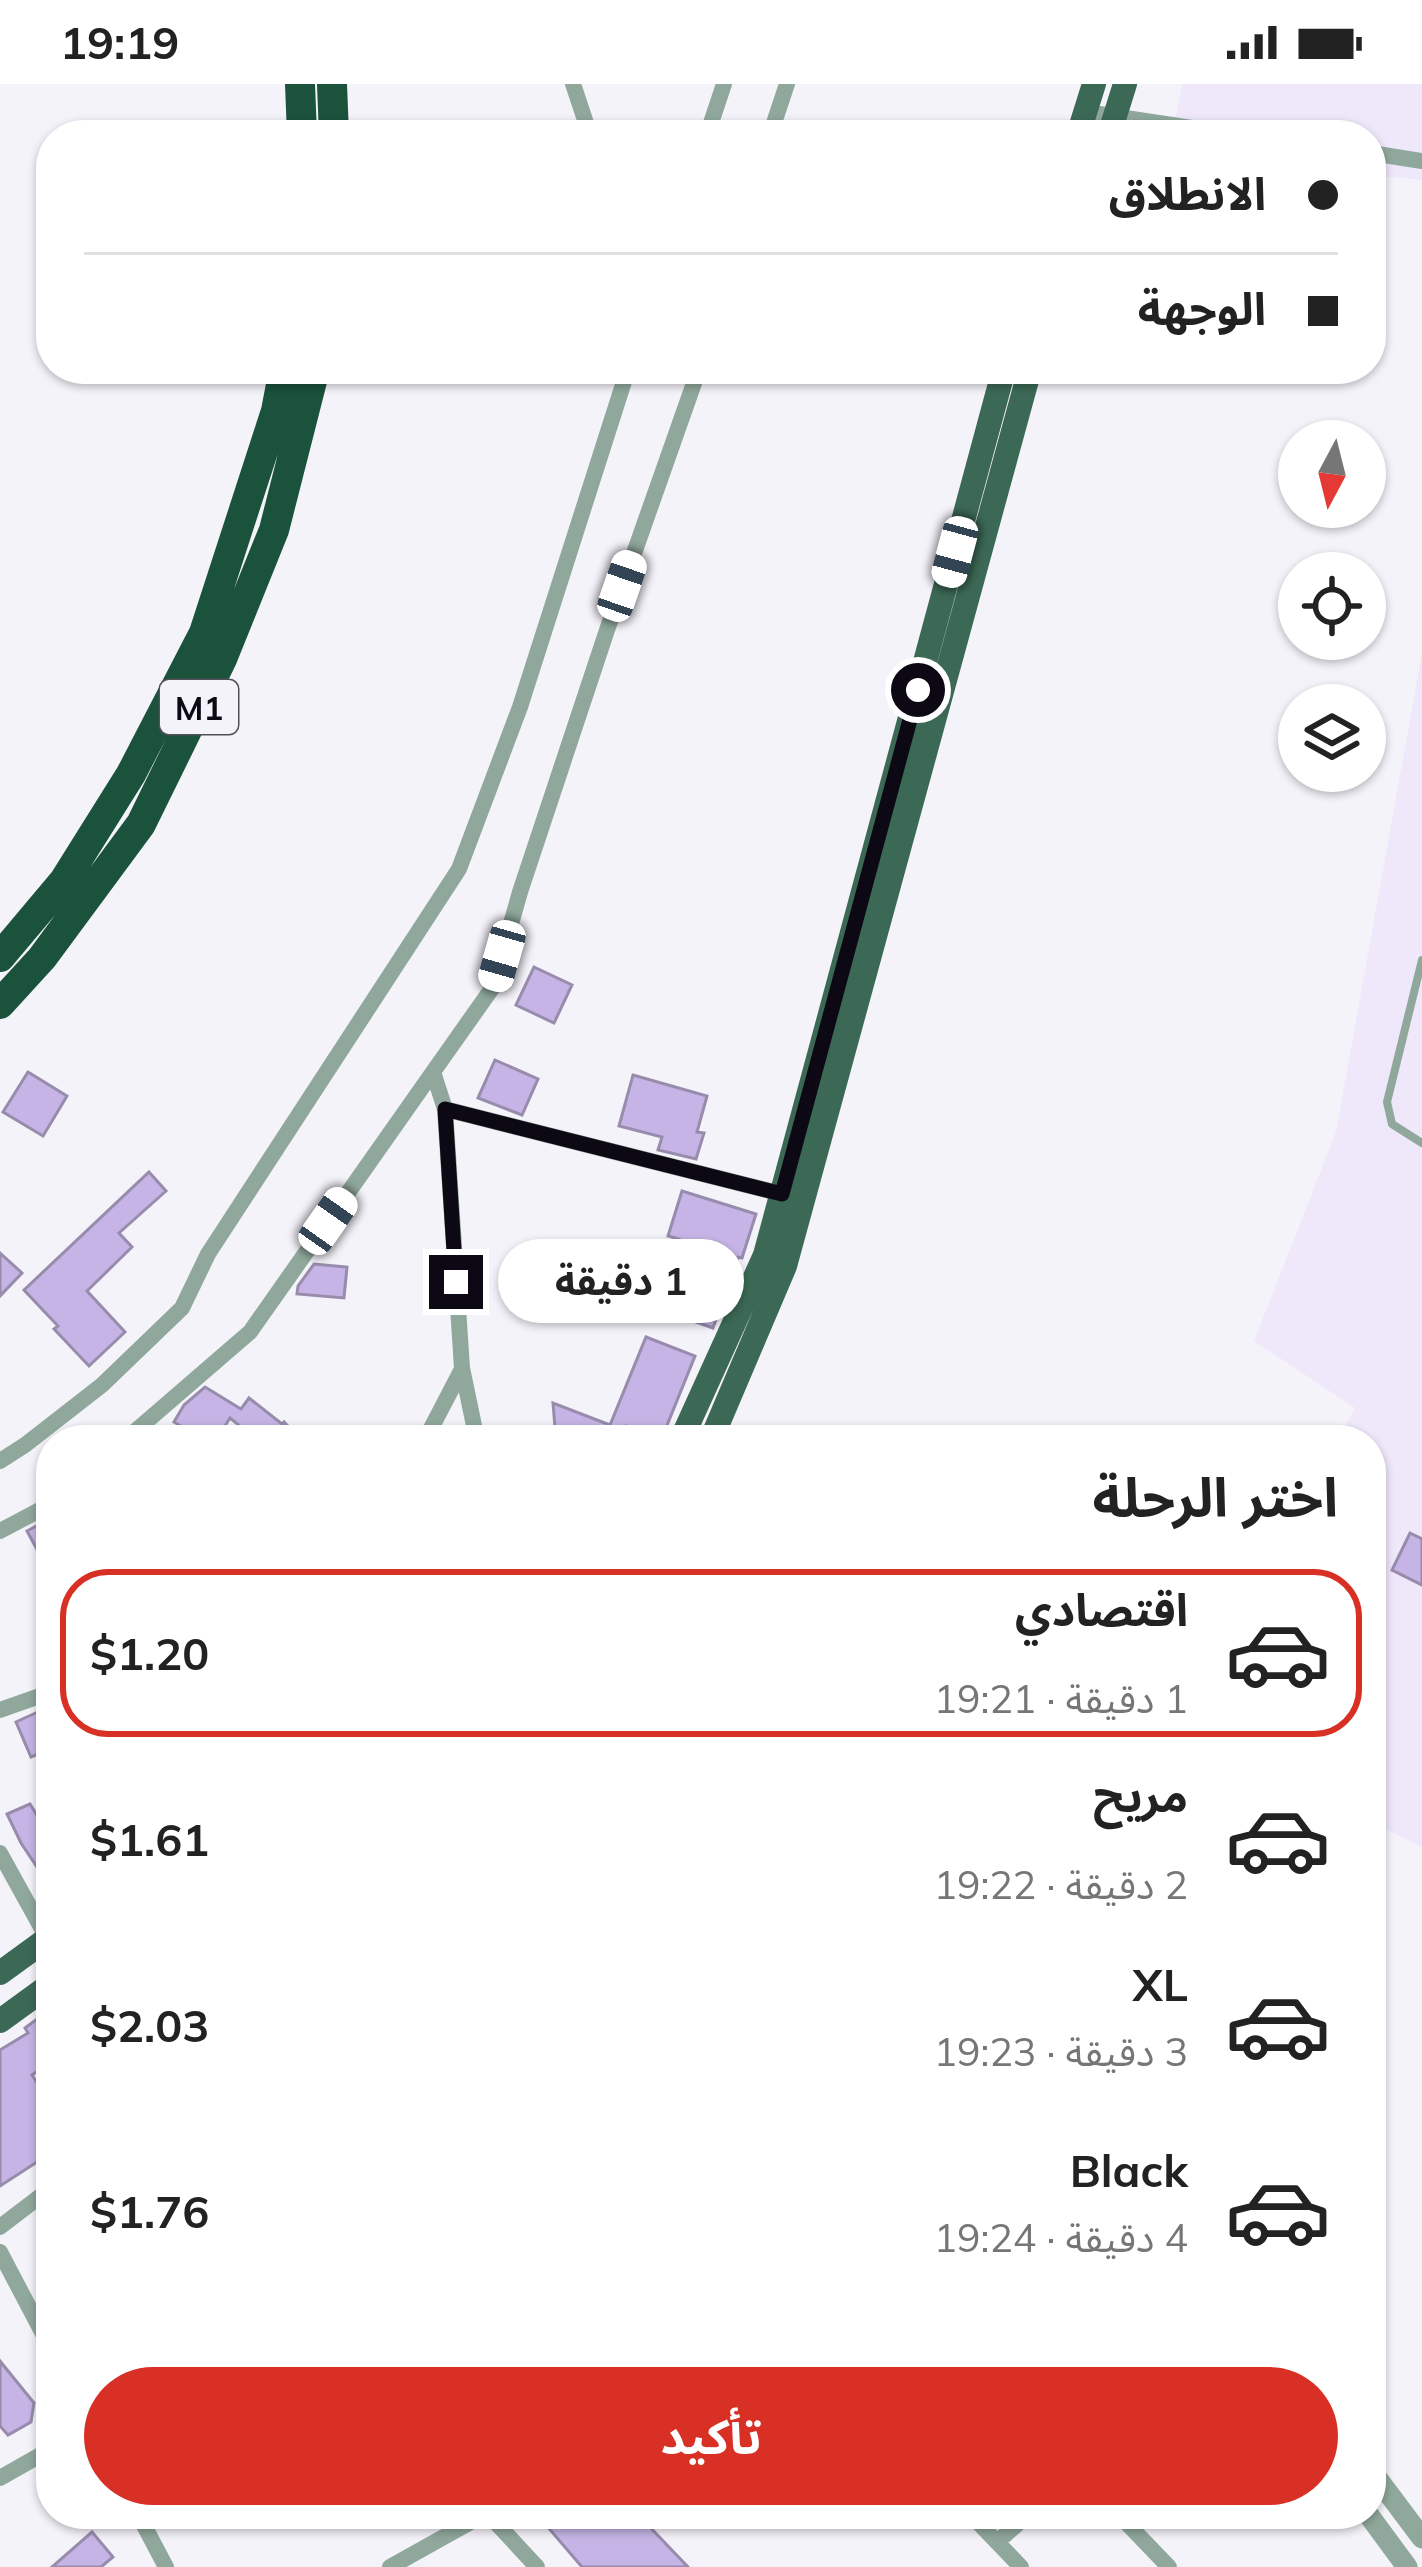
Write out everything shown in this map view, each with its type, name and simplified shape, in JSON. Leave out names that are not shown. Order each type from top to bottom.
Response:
[{"type":"highway","points":[[300,84],[301,120]]},
{"type":"highway","points":[[332,84],[333,120]]},
{"type":"highway","name":"M1","points":[[0,957],[64,881],[120,792],[204,633],[281,384]]},
{"type":"highway","name":"M1","points":[[0,1004],[42,958],[141,824],[222,659],[274,530],[311,384]]},
{"type":"main road","points":[[1083,120],[1094,84]]},
{"type":"main road","points":[[1114,120],[1125,84]]},
{"type":"main road","points":[[689,1425],[765,1255],[1000,384]]},
{"type":"main road","points":[[717,1425],[785,1266],[1026,384]]},
{"type":"main road","points":[[0,1973],[36,1947]]},
{"type":"main road","points":[[0,2021],[36,1995]]},
{"type":"street","points":[[573,84],[585,120]]},
{"type":"street","points":[[712,120],[724,84]]},
{"type":"street","points":[[775,120],[787,84]]},
{"type":"street","points":[[1386,156],[1422,160]]},
{"type":"street","points":[[50,1425],[102,1384],[182,1308],[208,1254],[459,868],[520,707],[623,384]]},
{"type":"street","points":[[142,1425],[250,1332],[493,987],[520,892],[694,384]]},
{"type":"street","points":[[433,1072],[445,1109],[462,1368],[474,1425]]},
{"type":"street","points":[[445,1109],[782,1194]]},
{"type":"street","points":[[433,1425],[462,1368]]},
{"type":"street","points":[[0,1461],[36,1436]]},
{"type":"street","points":[[0,1531],[36,1512]]},
{"type":"street","points":[[0,1710],[36,1697]]},
{"type":"street","points":[[0,1853],[36,1915]]},
{"type":"street","points":[[0,2227],[36,2199]]},
{"type":"street","points":[[0,2252],[36,2320]]},
{"type":"street","points":[[0,2478],[36,2458]]},
{"type":"street","points":[[1386,2490],[1422,2538]]},
{"type":"street","points":[[146,2529],[166,2567]]},
{"type":"street","points":[[391,2567],[459,2529]]},
{"type":"street","points":[[500,2529],[537,2567]]},
{"type":"street","points":[[984,2529],[1021,2567]]},
{"type":"street","points":[[997,2542],[1012,2529]]},
{"type":"street","points":[[1132,2529],[1169,2567]]},
{"type":"street","points":[[1379,2529],[1407,2567]]},
{"type":"lane","points":[[1422,960],[1388,1102],[1392,1124],[1422,1143]]},
{"type":"shaded area","points":[[1182,84],[1422,84],[1422,180],[1386,176],[1386,120],[1175,120]]},
{"type":"shaded area","points":[[1422,653],[1422,1847],[1386,1829],[1386,1425],[1345,1425],[1355,1408],[1254,1341],[1336,1132]]},
{"type":"building","points":[[534,967],[572,985],[554,1023],[516,1005]]},
{"type":"building","points":[[495,1060],[538,1079],[522,1115],[478,1098]]},
{"type":"building","points":[[28,1072],[67,1096],[43,1136],[3,1112]]},
{"type":"building","points":[[633,1075],[707,1096],[697,1132],[704,1133],[696,1159],[658,1150],[662,1137],[619,1126]]},
{"type":"building","points":[[149,1172],[166,1191],[119,1233],[132,1247],[87,1291],[125,1332],[89,1366],[24,1290]]},
{"type":"building","points":[[682,1191],[756,1214],[713,1328],[654,1307],[679,1239],[668,1236]]},
{"type":"building","points":[[0,1253],[22,1273],[0,1296]]},
{"type":"building","points":[[314,1264],[347,1267],[344,1298],[297,1294]]},
{"type":"building","points":[[646,1337],[695,1356],[667,1425],[610,1425]]},
{"type":"building","points":[[205,1387],[241,1409],[249,1398],[287,1425],[239,1425],[230,1418],[226,1425],[179,1425],[174,1422],[184,1405]]},
{"type":"building","points":[[553,1403],[610,1425],[555,1425]]},
{"type":"building","points":[[36,1526],[36,1548],[27,1531]]},
{"type":"building","points":[[1410,1533],[1422,1539],[1422,1585],[1392,1570]]},
{"type":"building","points":[[36,1713],[36,1755],[31,1757],[16,1722]]},
{"type":"building","points":[[30,1804],[36,1814],[36,1866],[21,1843],[7,1814]]},
{"type":"building","points":[[36,2020],[36,2072],[32,2075],[36,2081],[36,2163],[0,2186],[0,2050],[28,2033],[25,2028]]},
{"type":"building","points":[[0,2361],[34,2403],[31,2422],[8,2435],[0,2426]]},
{"type":"building","points":[[549,2529],[652,2529],[688,2567],[582,2567]]},
{"type":"building","points":[[92,2532],[113,2557],[101,2567],[52,2567]]},
{"type":"route","points":[[456,1282],[445,1109],[782,1194],[918,690]]}]
